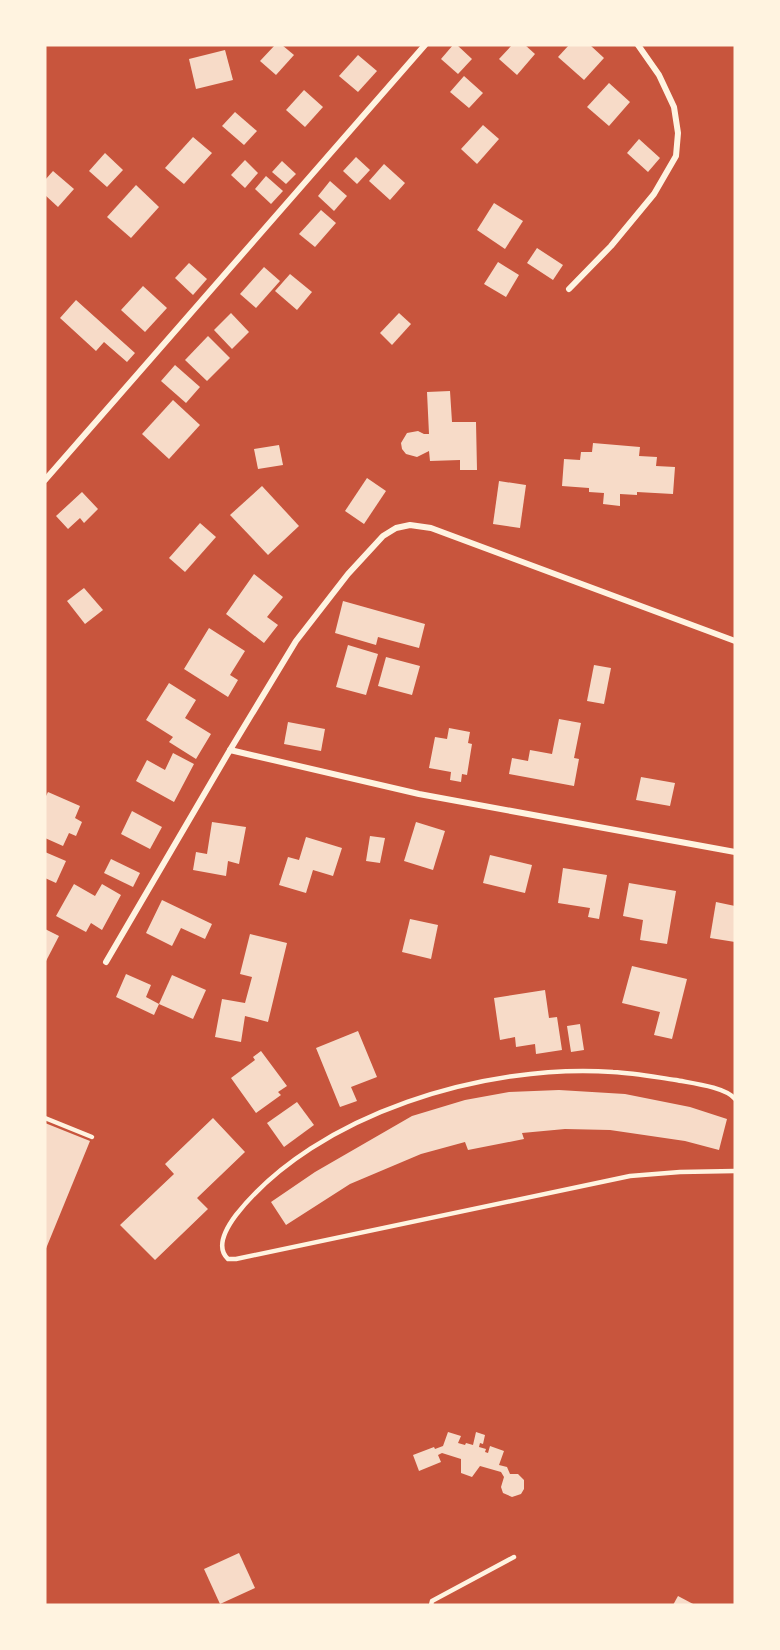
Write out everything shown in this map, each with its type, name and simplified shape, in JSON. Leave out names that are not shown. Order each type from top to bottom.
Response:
[{"type":"street","points":[[45,480],[425,45]]},
{"type":"street","points":[[569,289],[611,246],[654,194],[676,156],[678,133],[674,107],[659,75],[638,45]]},
{"type":"street","points":[[106,962],[296,640],[370,548],[396,528],[410,525],[430,528],[735,640]]},
{"type":"street","points":[[230,750],[420,794],[735,852]]},
{"type":"lane","points":[[735,1099],[731,1094],[702,1085],[612,1072],[552,1072],[482,1081],[426,1096],[369,1117],[323,1141],[285,1166],[253,1194],[226,1228],[222,1248],[223,1254],[228,1259],[236,1259],[630,1176],[735,1171]]},
{"type":"lane","points":[[45,1118],[92,1137]]},
{"type":"lane","points":[[431,1605],[432,1601],[514,1557]]},
{"type":"building","points":[[275,45],[282,45],[294,55],[276,75],[260,61]]},
{"type":"building","points":[[453,45],[457,45],[472,59],[458,74],[441,59]]},
{"type":"building","points":[[512,45],[525,45],[535,54],[517,75],[499,59]]},
{"type":"building","points":[[569,45],[590,45],[604,58],[584,80],[558,57]]},
{"type":"building","points":[[225,50],[233,80],[196,89],[189,59]]},
{"type":"building","points":[[358,55],[377,71],[358,92],[339,76]]},
{"type":"building","points":[[464,76],[483,93],[469,108],[450,92]]},
{"type":"building","points":[[609,83],[630,102],[609,126],[587,107]]},
{"type":"building","points":[[304,90],[323,107],[305,127],[286,110]]},
{"type":"building","points":[[235,112],[257,131],[244,145],[222,126]]},
{"type":"building","points":[[483,125],[499,139],[477,164],[461,149]]},
{"type":"building","points":[[193,137],[212,153],[184,184],[165,168]]},
{"type":"building","points":[[639,139],[660,158],[648,172],[627,153]]},
{"type":"building","points":[[105,153],[123,170],[107,187],[89,171]]},
{"type":"building","points":[[356,157],[370,170],[357,184],[343,171]]},
{"type":"building","points":[[245,160],[258,173],[245,188],[231,175]]},
{"type":"building","points":[[282,161],[296,174],[286,184],[272,172]]},
{"type":"building","points":[[384,164],[405,183],[390,200],[369,181]]},
{"type":"building","points":[[53,171],[74,189],[58,207],[45,195],[45,180]]},
{"type":"building","points":[[266,176],[283,191],[271,204],[255,189]]},
{"type":"building","points":[[330,181],[347,196],[334,211],[318,196]]},
{"type":"building","points":[[136,185],[159,207],[131,238],[107,217]]},
{"type":"building","points":[[494,203],[523,221],[505,249],[477,230]]},
{"type":"building","points":[[321,210],[336,223],[315,247],[299,234]]},
{"type":"building","points":[[537,248],[563,265],[553,280],[527,263]]},
{"type":"building","points":[[498,262],[519,275],[506,297],[484,284]]},
{"type":"building","points":[[189,263],[207,279],[193,295],[175,278]]},
{"type":"building","points":[[264,267],[280,281],[256,308],[240,294]]},
{"type":"building","points":[[290,274],[312,292],[297,310],[275,291]]},
{"type":"building","points":[[143,286],[167,308],[145,332],[121,310]]},
{"type":"building","points":[[76,300],[135,353],[127,362],[104,342],[96,351],[60,318]]},
{"type":"building","points":[[231,313],[249,332],[232,349],[214,330]]},
{"type":"building","points":[[399,313],[411,324],[392,345],[380,333]]},
{"type":"building","points":[[208,336],[230,358],[207,381],[185,360]]},
{"type":"building","points":[[175,365],[200,387],[186,403],[161,381]]},
{"type":"building","points":[[450,391],[452,422],[476,422],[477,470],[460,470],[460,460],[430,461],[429,451],[417,457],[406,454],[402,449],[401,443],[407,433],[418,431],[429,434],[427,392]]},
{"type":"building","points":[[173,400],[200,425],[169,459],[142,434]]},
{"type":"building","points":[[593,443],[640,447],[639,456],[657,457],[656,466],[675,467],[673,494],[637,492],[637,495],[620,494],[620,506],[603,504],[604,493],[589,492],[589,488],[562,486],[564,459],[580,460],[581,452],[592,452]]},
{"type":"building","points":[[279,445],[283,465],[258,469],[254,449]]},
{"type":"building","points":[[367,478],[386,491],[364,524],[345,511]]},
{"type":"building","points":[[499,481],[526,485],[520,528],[493,524]]},
{"type":"building","points":[[262,486],[299,526],[268,555],[230,515]]},
{"type":"building","points":[[82,492],[98,509],[84,523],[80,518],[68,529],[56,516]]},
{"type":"building","points":[[200,523],[216,537],[185,572],[169,558]]},
{"type":"building","points":[[254,574],[283,597],[267,617],[278,625],[264,643],[226,614]]},
{"type":"building","points":[[84,588],[103,610],[85,624],[67,601]]},
{"type":"building","points":[[343,601],[425,624],[419,648],[378,637],[376,645],[335,633]]},
{"type":"building","points":[[209,628],[245,651],[230,675],[238,680],[228,697],[184,669]]},
{"type":"building","points":[[348,645],[378,654],[366,695],[336,687]]},
{"type":"building","points":[[386,657],[420,666],[412,695],[378,686]]},
{"type":"building","points":[[594,665],[611,668],[604,704],[587,701]]},
{"type":"building","points":[[169,683],[196,700],[185,718],[211,734],[196,759],[169,742],[173,737],[146,720]]},
{"type":"building","points":[[559,719],[581,723],[574,758],[579,759],[574,786],[509,774],[512,758],[528,761],[530,750],[552,754]]},
{"type":"building","points":[[288,722],[325,729],[321,751],[284,744]]},
{"type":"building","points":[[449,728],[470,732],[468,743],[472,744],[467,775],[462,774],[461,782],[450,780],[451,772],[429,768],[435,737],[447,739]]},
{"type":"building","points":[[173,753],[194,764],[174,802],[136,781],[147,760],[165,770]]},
{"type":"building","points":[[641,777],[675,783],[670,806],[636,800]]},
{"type":"building","points":[[48,792],[80,806],[75,818],[82,822],[76,836],[69,833],[63,846],[45,838],[45,798]]},
{"type":"building","points":[[132,811],[162,827],[150,849],[121,834]]},
{"type":"building","points":[[212,822],[246,827],[239,864],[228,861],[226,876],[193,870],[196,852],[207,854]]},
{"type":"building","points":[[416,822],[445,831],[433,870],[404,861]]},
{"type":"building","points":[[370,836],[385,838],[380,863],[366,861]]},
{"type":"building","points":[[306,837],[342,848],[333,876],[313,870],[306,893],[279,885],[288,857],[299,860]]},
{"type":"building","points":[[45,852],[66,861],[56,883],[45,878]]},
{"type":"building","points":[[490,855],[532,865],[525,893],[483,883]]},
{"type":"building","points":[[111,859],[140,873],[133,887],[104,873]]},
{"type":"building","points":[[563,868],[607,875],[599,919],[588,917],[590,908],[558,903]]},
{"type":"building","points":[[629,883],[676,891],[667,944],[640,940],[643,920],[623,916]]},
{"type":"building","points":[[74,884],[95,896],[102,884],[121,895],[102,930],[91,923],[86,932],[56,916]]},
{"type":"building","points":[[162,900],[212,924],[205,939],[181,928],[172,946],[146,933]]},
{"type":"building","points":[[716,902],[735,906],[735,942],[710,938]]},
{"type":"building","points":[[410,919],[438,925],[431,959],[402,952]]},
{"type":"building","points":[[45,929],[59,936],[45,963]]},
{"type":"building","points":[[250,934],[287,943],[268,1022],[245,1016],[241,1042],[215,1037],[222,999],[245,1003],[252,977],[240,974]]},
{"type":"building","points":[[632,966],[687,979],[672,1039],[654,1035],[660,1012],[622,1003]]},
{"type":"building","points":[[126,974],[151,985],[146,997],[159,1004],[154,1015],[116,997]]},
{"type":"building","points":[[172,975],[206,990],[193,1019],[159,1004]]},
{"type":"building","points":[[545,990],[549,1018],[557,1017],[562,1050],[536,1054],[535,1044],[516,1047],[515,1037],[500,1040],[494,998]]},
{"type":"building","points":[[580,1024],[584,1050],[571,1052],[567,1026]]},
{"type":"building","points":[[358,1031],[377,1077],[351,1087],[357,1101],[340,1107],[316,1048]]},
{"type":"building","points":[[261,1051],[287,1086],[278,1092],[281,1095],[256,1113],[231,1078],[255,1060],[253,1057]]},
{"type":"building","points":[[559,1090],[625,1094],[690,1107],[727,1119],[719,1150],[685,1141],[610,1130],[565,1129],[522,1133],[524,1139],[468,1150],[465,1142],[421,1154],[350,1184],[286,1225],[271,1202],[315,1172],[412,1116],[465,1100],[509,1092]]},
{"type":"building","points":[[297,1102],[314,1125],[284,1147],[267,1123]]},
{"type":"building","points":[[213,1118],[245,1152],[197,1198],[208,1209],[155,1260],[120,1225],[174,1174],[165,1164]]},
{"type":"building","points":[[45,1123],[90,1141],[45,1251]]},
{"type":"building","points":[[448,1432],[461,1436],[458,1443],[465,1445],[466,1443],[473,1445],[476,1432],[485,1435],[483,1444],[480,1443],[479,1447],[486,1449],[485,1452],[488,1453],[490,1446],[504,1451],[499,1465],[507,1467],[510,1474],[518,1474],[524,1480],[524,1489],[521,1494],[512,1497],[503,1493],[501,1487],[504,1477],[501,1472],[480,1466],[472,1477],[461,1473],[461,1459],[442,1453],[438,1455],[441,1462],[419,1471],[413,1455],[443,1446]]},
{"type":"building","points":[[239,1553],[255,1588],[220,1604],[204,1569]]},
{"type":"building","points":[[678,1596],[695,1605],[673,1605]]}]
